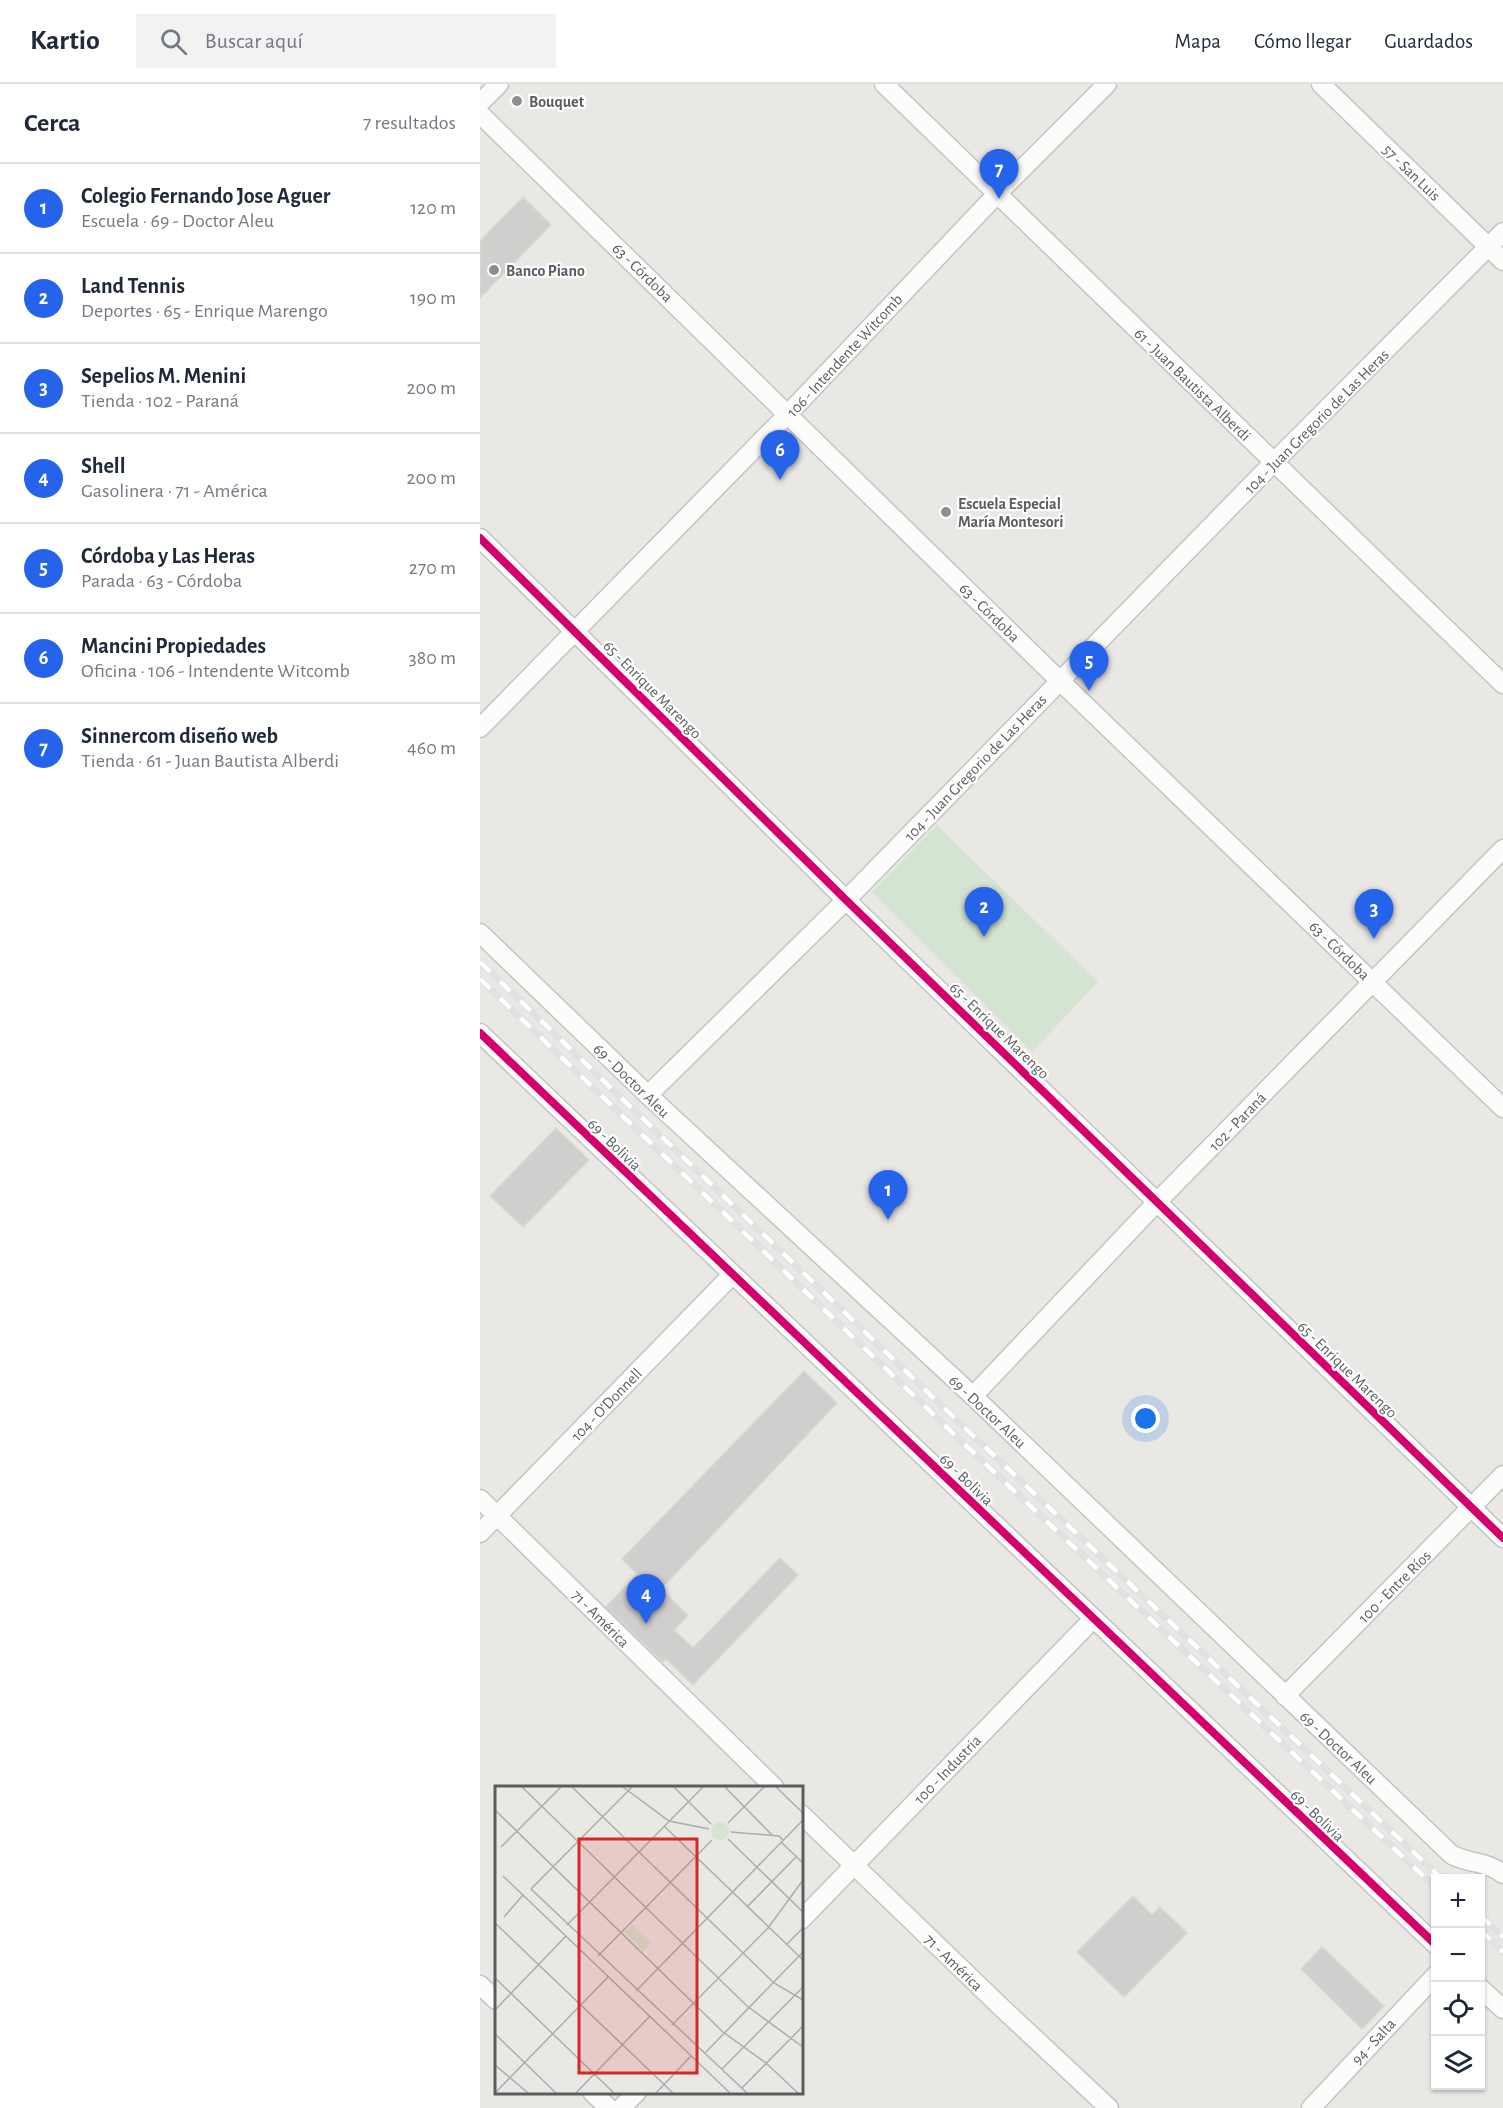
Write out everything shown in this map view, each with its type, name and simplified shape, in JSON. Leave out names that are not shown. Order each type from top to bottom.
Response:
[{"type":"street","points":[[480,103],[499,84]]},
{"type":"street","name":"61 - Juan Bautista Alberdi","points":[[884,84],[1503,684]]},
{"type":"street","name":"106 - Intendente Witcomb","points":[[480,728],[788,414],[998,193],[1107,84]]},
{"type":"street","name":"57 - San Luis","points":[[1321,84],[1503,261]]},
{"type":"street","name":"63 - Córdoba","points":[[480,114],[1060,681],[1503,1108]]},
{"type":"street","name":"104 - Juan Gregorio de Las Heras","points":[[648,1095],[846,900],[1273,463],[1503,232]]},
{"type":"street","name":"65 - Enrique Marengo","points":[[480,538],[846,900],[1503,1538]]},
{"type":"street","name":"102 - Paraná","points":[[973,1396],[1157,1202],[1503,849]]},
{"type":"street","name":"69 - Doctor Aleu","points":[[480,933],[648,1095],[973,1396],[1452,1855],[1466,1861],[1490,1865],[1503,1874]]},
{"type":"street","name":"69 - Bolivia","points":[[480,1033],[1431,1940]]},
{"type":"street","name":"104 - O'Donnell","points":[[480,1533],[732,1275]]},
{"type":"street","name":"100 - Entre Ríos","points":[[1285,1696],[1503,1475]]},
{"type":"street","name":"71 - América","points":[[480,1499],[773,1786]]},
{"type":"street","name":"100 - Industria","points":[[802,1919],[1093,1619]]},
{"type":"street","name":"71 - América","points":[[802,1815],[1109,2108]]},
{"type":"street","name":"94 - Salta","points":[[1311,2108],[1431,1980]]},
{"type":"street","points":[[480,1985],[495,1999]]},
{"type":"street","points":[[1485,1993],[1503,2009]]},
{"type":"street","points":[[594,2093],[609,2108]]},
{"type":"street","points":[[621,2108],[635,2093]]},
{"type":"green space","points":[[937,825],[1098,982],[1032,1052],[872,892]]},
{"type":"building","name":"Banco Piano","points":[[523,197],[551,225],[480,298],[480,241]]},
{"type":"building","points":[[556,1128],[589,1160],[523,1227],[490,1196]]},
{"type":"building","points":[[804,1371],[837,1403],[661,1589],[688,1615],[674,1630],[693,1648],[780,1558],[798,1575],[693,1685],[666,1659],[663,1662],[606,1607],[637,1574],[622,1559]]},
{"type":"building","points":[[1133,1896],[1152,1915],[1160,1907],[1187,1933],[1124,1997],[1077,1952]]},
{"type":"building","points":[[1322,1947],[1384,2006],[1362,2029],[1301,1969]]},
{"type":"railway","points":[[480,962],[966,1429],[1437,1874]]},
{"type":"railway","points":[[480,979],[958,1438],[1431,1883]]},
{"type":"railway","points":[[1485,1920],[1503,1937]]},
{"type":"railway","points":[[1485,1935],[1503,1952]]},
{"type":"cycle path","points":[[480,538],[846,900],[1503,1538]]},
{"type":"cycle path","points":[[480,1033],[1431,1940]]},
{"type":"place","name":"Bouquet","points":[[517,101]]},
{"type":"place","name":"Sinnercom diseño web","points":[[999,199]]},
{"type":"place","name":"Banco Piano","points":[[494,270]]},
{"type":"place","name":"Mancini Propiedades","points":[[780,480]]},
{"type":"place","name":"Escuela Especial María Montesori","points":[[946,512]]},
{"type":"place","name":"Córdoba y Las Heras","points":[[1089,691]]},
{"type":"place","name":"Land Tennis","points":[[984,937]]},
{"type":"place","name":"Sepelios M. Menini","points":[[1374,939]]},
{"type":"place","name":"Colegio Fernando Jose Aguer","points":[[888,1220]]},
{"type":"place","name":"Shell","points":[[646,1624]]}]
